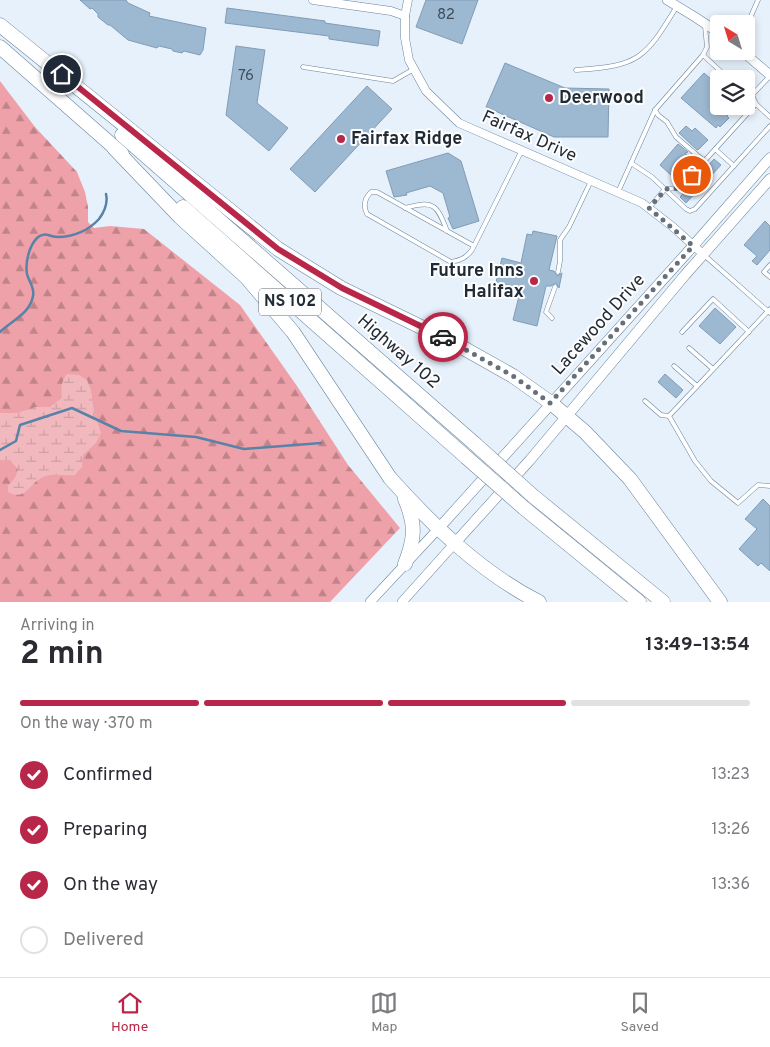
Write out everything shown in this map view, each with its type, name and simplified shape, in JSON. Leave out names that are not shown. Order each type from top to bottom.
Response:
[{"type":"highway","points":[[0,26],[278,249],[342,288],[466,349],[513,376],[550,403],[607,454],[630,479],[720,602]]},
{"type":"highway","name":"Highway 102","points":[[0,26],[533,496],[663,602]]},
{"type":"highway","name":"Highway 102","points":[[0,47],[524,508],[639,602]]},
{"type":"highway","points":[[114,148],[180,217],[246,277],[287,326],[390,478],[402,491],[454,543],[521,593],[540,602]]},
{"type":"highway","points":[[402,491],[412,516],[414,532],[413,544],[405,564]]},
{"type":"main road","name":"Lacewood Drive","points":[[438,528],[770,158]]},
{"type":"main road","name":"Lacewood Drive","points":[[454,543],[512,480],[770,180]]},
{"type":"street","points":[[313,0],[391,11],[405,16]]},
{"type":"street","name":"Fairfax Drive","points":[[408,0],[405,16],[405,38],[409,60],[426,91],[460,123],[618,192],[649,208],[704,255]]},
{"type":"street","points":[[671,2],[710,27]]},
{"type":"street","points":[[752,60],[770,75]]},
{"type":"street","name":"Lacewood Drive","points":[[370,602],[438,528]]},
{"type":"street","name":"Lacewood Drive","points":[[402,602],[454,543]]},
{"type":"lane","points":[[751,15],[758,0]]},
{"type":"lane","points":[[576,70],[607,68],[633,60],[645,52],[654,43],[671,2]]},
{"type":"lane","points":[[618,192],[655,110],[703,55],[707,47],[705,24]]},
{"type":"lane","points":[[703,55],[719,70]]},
{"type":"lane","points":[[303,67],[393,81],[414,69]]},
{"type":"lane","points":[[755,92],[770,75]]},
{"type":"lane","points":[[649,208],[666,189],[680,188],[756,104],[770,117]]},
{"type":"lane","points":[[655,110],[667,122],[676,137],[704,161]]},
{"type":"lane","points":[[631,163],[652,177],[690,211],[770,126]]},
{"type":"lane","points":[[715,149],[734,166]]},
{"type":"lane","points":[[474,246],[377,192],[371,192],[368,196],[364,207],[367,214],[451,262],[466,258],[474,246],[522,150]]},
{"type":"lane","points":[[558,272],[560,240],[569,227],[591,181]]},
{"type":"lane","points":[[405,208],[425,203],[431,205],[437,210],[447,231]]},
{"type":"lane","points":[[669,416],[769,311],[704,255]]},
{"type":"lane","points":[[770,265],[764,272],[770,277]]},
{"type":"lane","points":[[552,318],[546,312],[555,287]]},
{"type":"lane","points":[[682,332],[713,299],[749,332]]},
{"type":"lane","points":[[689,348],[713,369]]},
{"type":"lane","points":[[674,366],[698,386]]},
{"type":"lane","points":[[645,401],[661,415],[669,416]]},
{"type":"lane","points":[[669,416],[695,461],[711,482],[738,503],[758,485],[770,486]]},
{"type":"green space","points":[[0,81],[35,127],[77,172],[85,192],[88,222],[94,228],[110,226],[144,229],[240,305],[297,386],[348,465],[400,528],[330,602],[0,602]]},
{"type":"green space","points":[[67,374],[79,375],[87,380],[91,390],[94,413],[101,433],[96,443],[83,455],[82,467],[75,475],[43,477],[19,495],[8,492],[8,486],[15,478],[18,469],[10,461],[0,460],[0,413],[17,413],[36,407],[50,407],[62,398],[62,385]]},
{"type":"building","points":[[80,0],[126,0],[128,3],[150,13],[149,16],[206,28],[203,50],[200,55],[184,51],[182,53],[172,49],[159,46],[157,48],[128,40],[98,17],[98,14],[92,8],[90,9]]},
{"type":"building","points":[[426,0],[478,0],[462,44],[416,27]]},
{"type":"building","points":[[227,8],[325,21],[325,23],[380,31],[378,46],[329,39],[329,36],[225,23]]},
{"type":"building","points":[[236,46],[265,50],[257,103],[288,128],[269,151],[226,115]]},
{"type":"building","name":"Deerwood","points":[[505,63],[565,88],[609,89],[608,137],[554,137],[486,107]]},
{"type":"building","points":[[704,73],[710,78],[710,115],[728,115],[729,118],[720,127],[718,125],[716,128],[681,98]]},
{"type":"building","name":"Fairfax Ridge","points":[[367,86],[392,109],[315,192],[290,169]]},
{"type":"building","points":[[686,126],[692,131],[695,128],[708,140],[699,149],[697,150],[679,133]]},
{"type":"building","points":[[678,144],[688,152],[685,153],[690,158],[673,177],[660,165]]},
{"type":"building","points":[[448,153],[461,161],[479,221],[453,229],[448,218],[450,217],[443,193],[430,186],[406,193],[407,195],[394,197],[386,171]]},
{"type":"building","points":[[714,159],[721,165],[686,203],[680,197]]},
{"type":"building","points":[[765,221],[770,226],[770,250],[757,265],[752,261],[757,256],[744,245]]},
{"type":"building","points":[[533,231],[557,236],[549,270],[554,271],[557,276],[562,273],[559,288],[556,283],[546,286],[537,326],[513,320],[521,288],[496,282],[498,275],[495,275],[497,264],[500,266],[502,258],[521,263],[527,234],[532,235]]},
{"type":"building","points":[[715,308],[736,327],[720,344],[699,326]]},
{"type":"building","points":[[665,374],[683,390],[676,398],[658,382]]},
{"type":"building","points":[[763,499],[770,506],[770,571],[761,563],[758,566],[739,549],[757,529],[745,519]]},
{"type":"waterway","points":[[0,332],[24,312],[31,302],[33,290],[27,274],[27,265],[28,255],[34,241],[42,235],[70,236],[91,226],[99,219],[104,210],[107,201],[106,194]]},
{"type":"waterway","points":[[0,450],[16,441],[20,425],[72,408],[121,431],[196,437],[244,449],[321,443]]},
{"type":"way so far","points":[[443,337],[513,376],[550,403],[693,246],[649,208],[666,189],[680,188],[692,175]]},
{"type":"place","name":"Deerwood","points":[[549,98]]},
{"type":"place","name":"Fairfax Ridge","points":[[341,139]]},
{"type":"place","name":"Future Inns Halifax","points":[[534,281]]},
{"type":"route","points":[[62,74],[278,249],[342,288],[443,337]]}]
